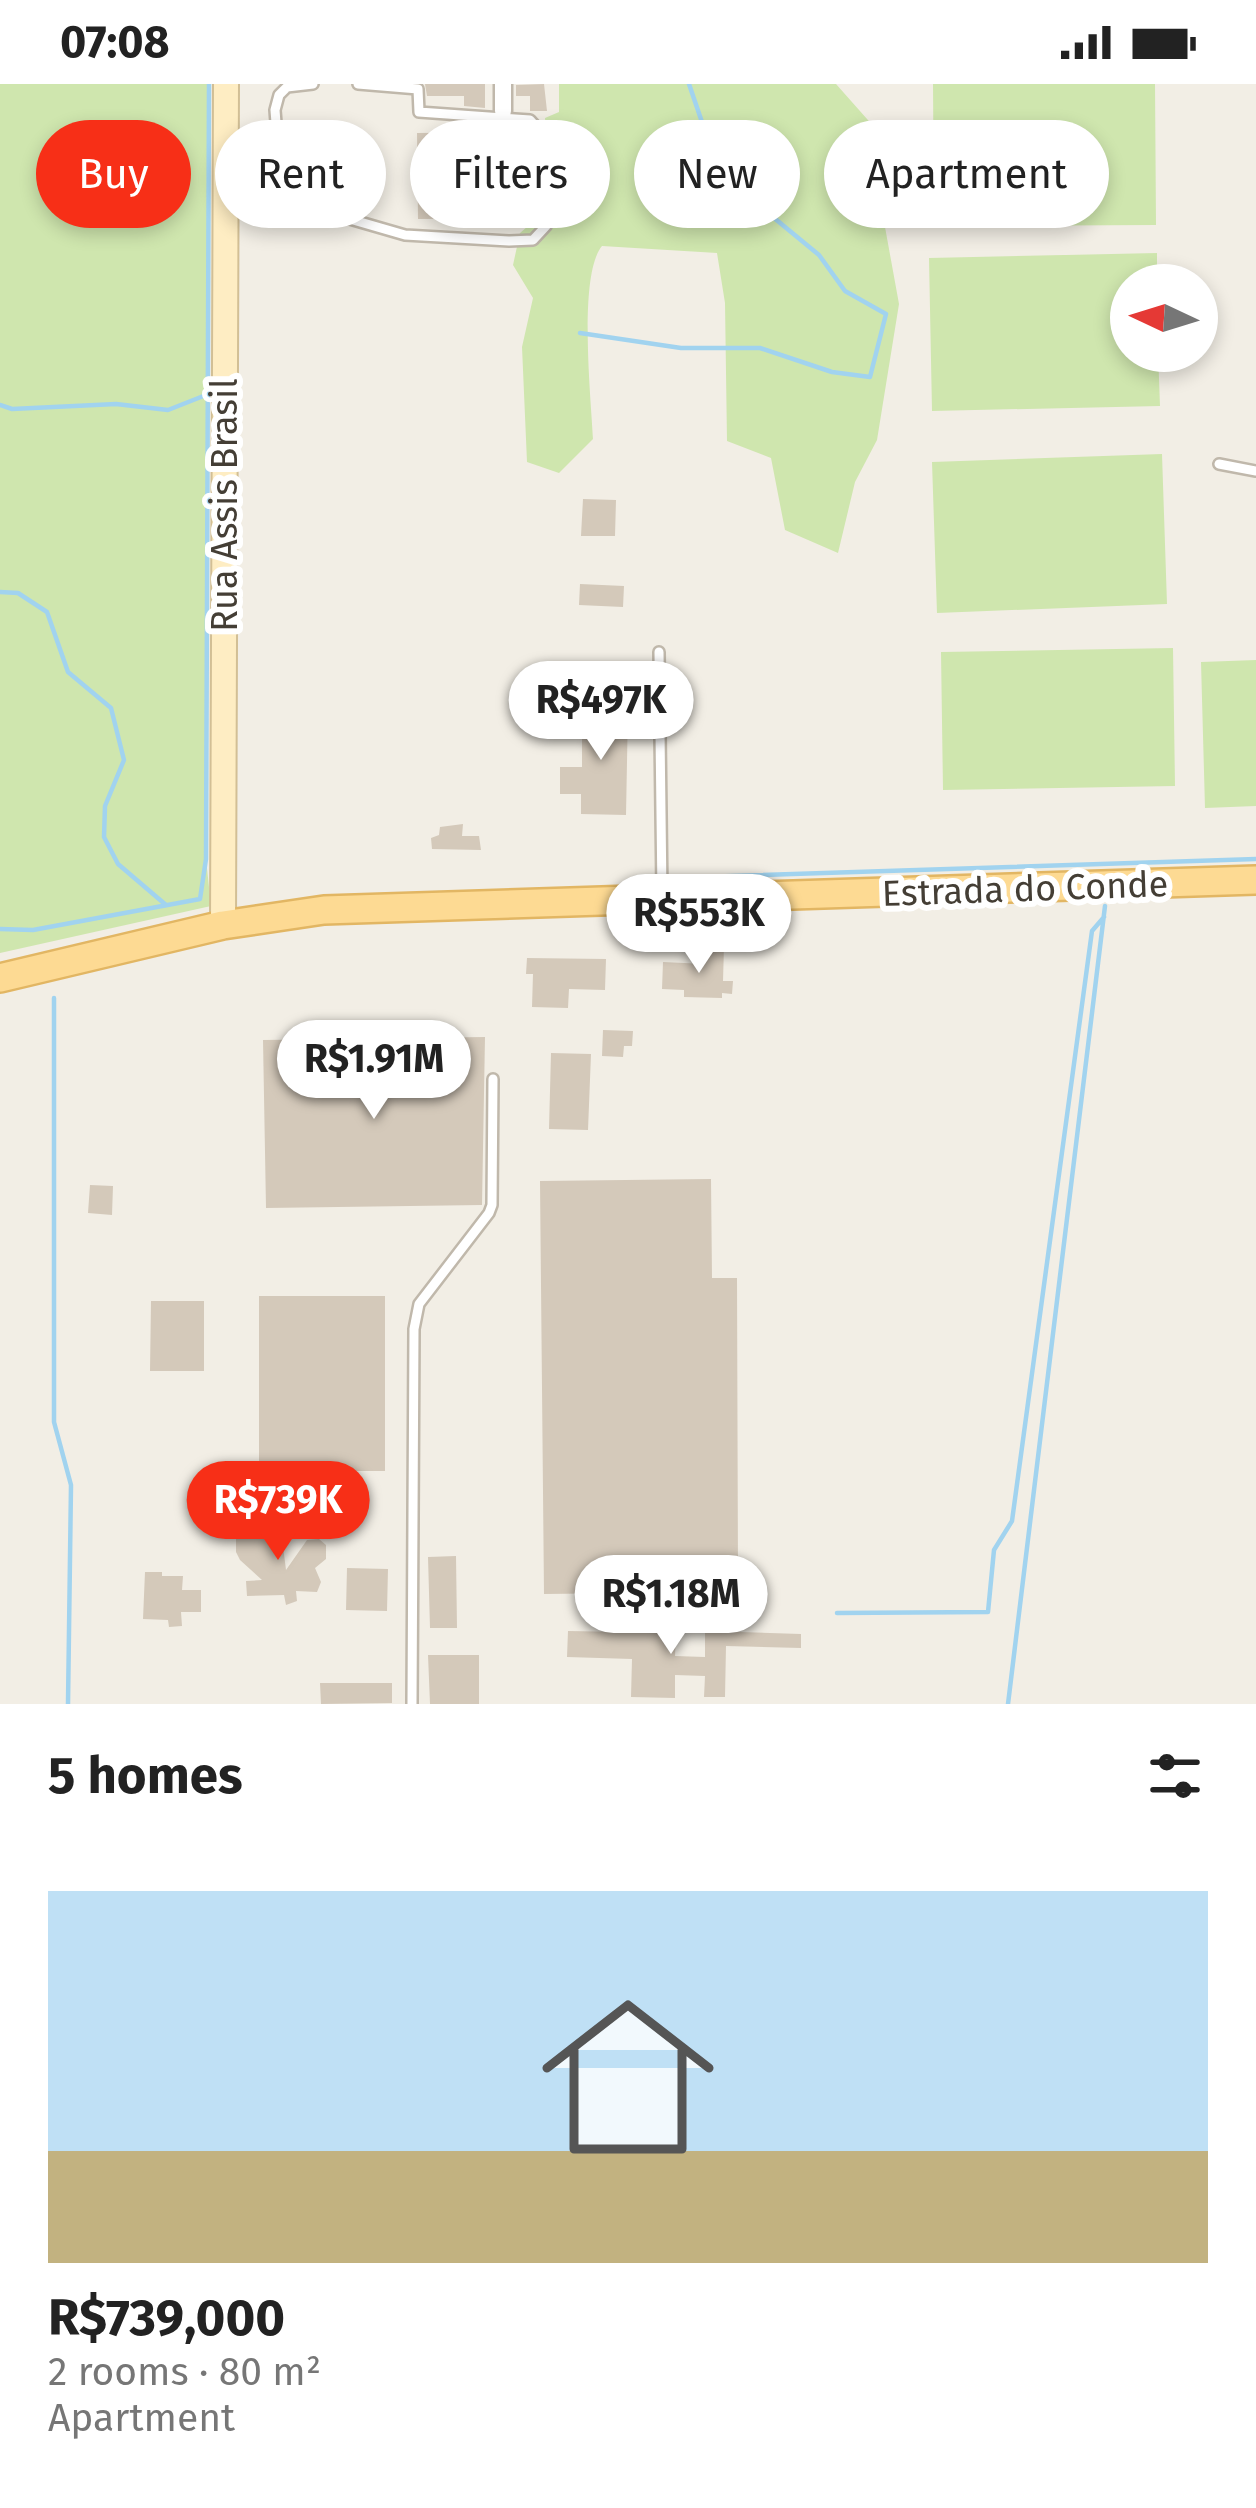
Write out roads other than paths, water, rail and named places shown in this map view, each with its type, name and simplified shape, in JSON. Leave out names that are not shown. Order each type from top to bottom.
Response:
[{"type":"main road","name":"Estrada do Conde","points":[[2,977],[223,926],[324,910],[1256,880]]},
{"type":"street","name":"Rua Assis Brasil","points":[[226,84],[226,120]]},
{"type":"street","points":[[502,111],[503,84]]},
{"type":"street","name":"Rua Assis Brasil","points":[[223,926],[226,228]]},
{"type":"lane","points":[[276,120],[279,95],[287,87],[313,84]]},
{"type":"lane","points":[[358,84],[418,89],[419,112],[530,120],[542,133],[546,226],[533,239],[509,242],[405,235],[381,228]]},
{"type":"lane","points":[[1219,464],[1256,471]]},
{"type":"lane","points":[[659,652],[662,899]]},
{"type":"lane","points":[[412,1704],[414,1329],[419,1304],[490,1213],[493,1079]]},
{"type":"waterway","points":[[0,929],[33,930],[200,899],[206,859],[209,84]]},
{"type":"waterway","points":[[580,333],[681,348],[760,348],[832,372],[870,377],[886,314],[845,291],[819,255],[762,208],[748,162],[704,128],[689,84]]},
{"type":"waterway","points":[[0,405],[12,409],[116,404],[168,410],[206,395]]},
{"type":"waterway","points":[[0,592],[18,593],[47,612],[68,672],[111,708],[124,760],[105,806],[104,837],[118,864],[166,905]]},
{"type":"waterway","points":[[702,877],[1256,859]]},
{"type":"waterway","points":[[1008,1704],[1105,906]]},
{"type":"waterway","points":[[837,1613],[988,1612],[994,1550],[1012,1521],[1092,931],[1104,917]]},
{"type":"waterway","points":[[54,998],[54,1422],[71,1485],[68,1704]]}]
